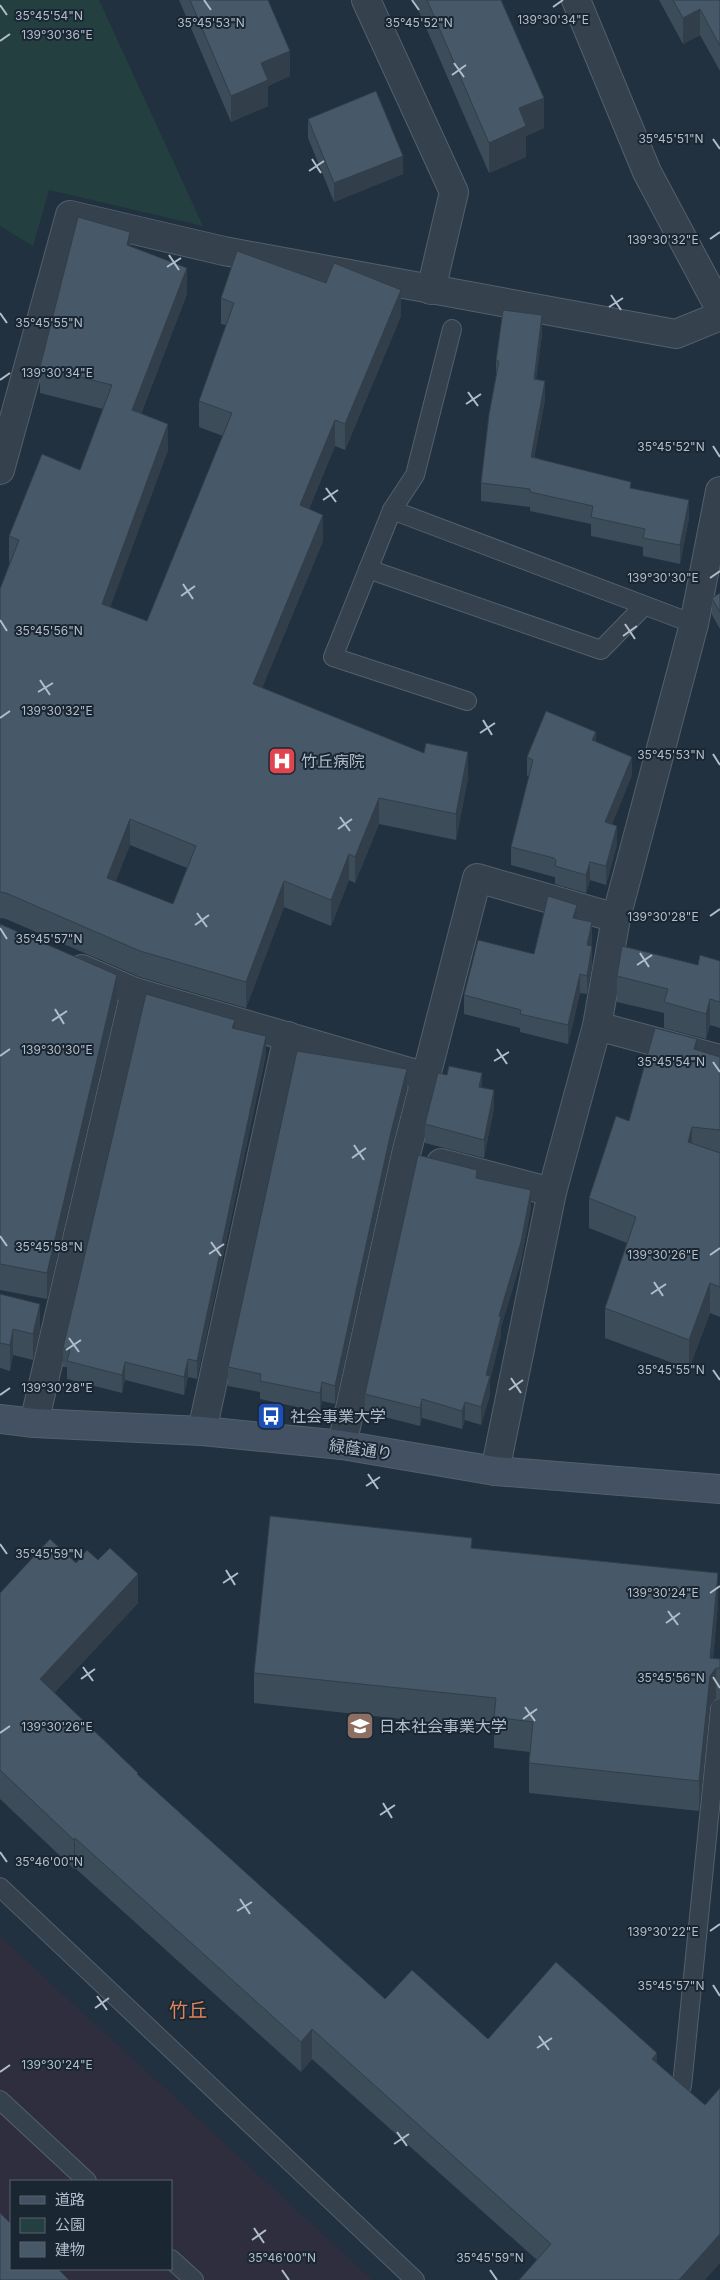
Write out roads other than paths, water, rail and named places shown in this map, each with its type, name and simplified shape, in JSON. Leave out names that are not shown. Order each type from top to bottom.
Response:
[{"type":"street","points":[[366,0],[454,192],[432,290]]},
{"type":"street","points":[[576,0],[647,172],[720,309]]},
{"type":"street","points":[[0,470],[70,215],[224,252],[676,334],[720,316]]},
{"type":"street","points":[[495,1471],[552,1192],[597,1026],[616,918],[694,624],[720,491]]},
{"type":"street","points":[[342,1445],[406,1154],[478,878],[616,918]]},
{"type":"street","points":[[63,961],[135,992],[426,1077]]},
{"type":"street","points":[[34,1423],[135,992]]},
{"type":"street","points":[[597,1026],[720,1059]]},
{"type":"street","points":[[202,1431],[288,1036]]},
{"type":"street","points":[[406,1154],[552,1192]]},
{"type":"street","points":[[32,1311],[58,1318]]},
{"type":"street","name":"緑蔭通り","points":[[0,1419],[34,1423],[202,1431],[342,1445],[495,1471],[720,1489]]},
{"type":"lane","points":[[452,329],[415,475],[392,510],[333,657],[467,701]]},
{"type":"lane","points":[[392,510],[694,624]]},
{"type":"lane","points":[[368,569],[601,650],[644,606]]},
{"type":"lane","points":[[682,2086],[720,1708]]},
{"type":"lane","points":[[0,1887],[415,2280]]},
{"type":"lane","points":[[0,2100],[86,2180]]},
{"type":"lane","points":[[172,2260],[194,2280]]},
{"type":"place","name":"竹丘病院","points":[[282,761]]},
{"type":"place","name":"社会事業大学","points":[[271,1416]]},
{"type":"place","name":"日本社会事業大学","points":[[360,1726]]},
{"type":"district","name":"竹丘","points":[[188,2010]]}]
